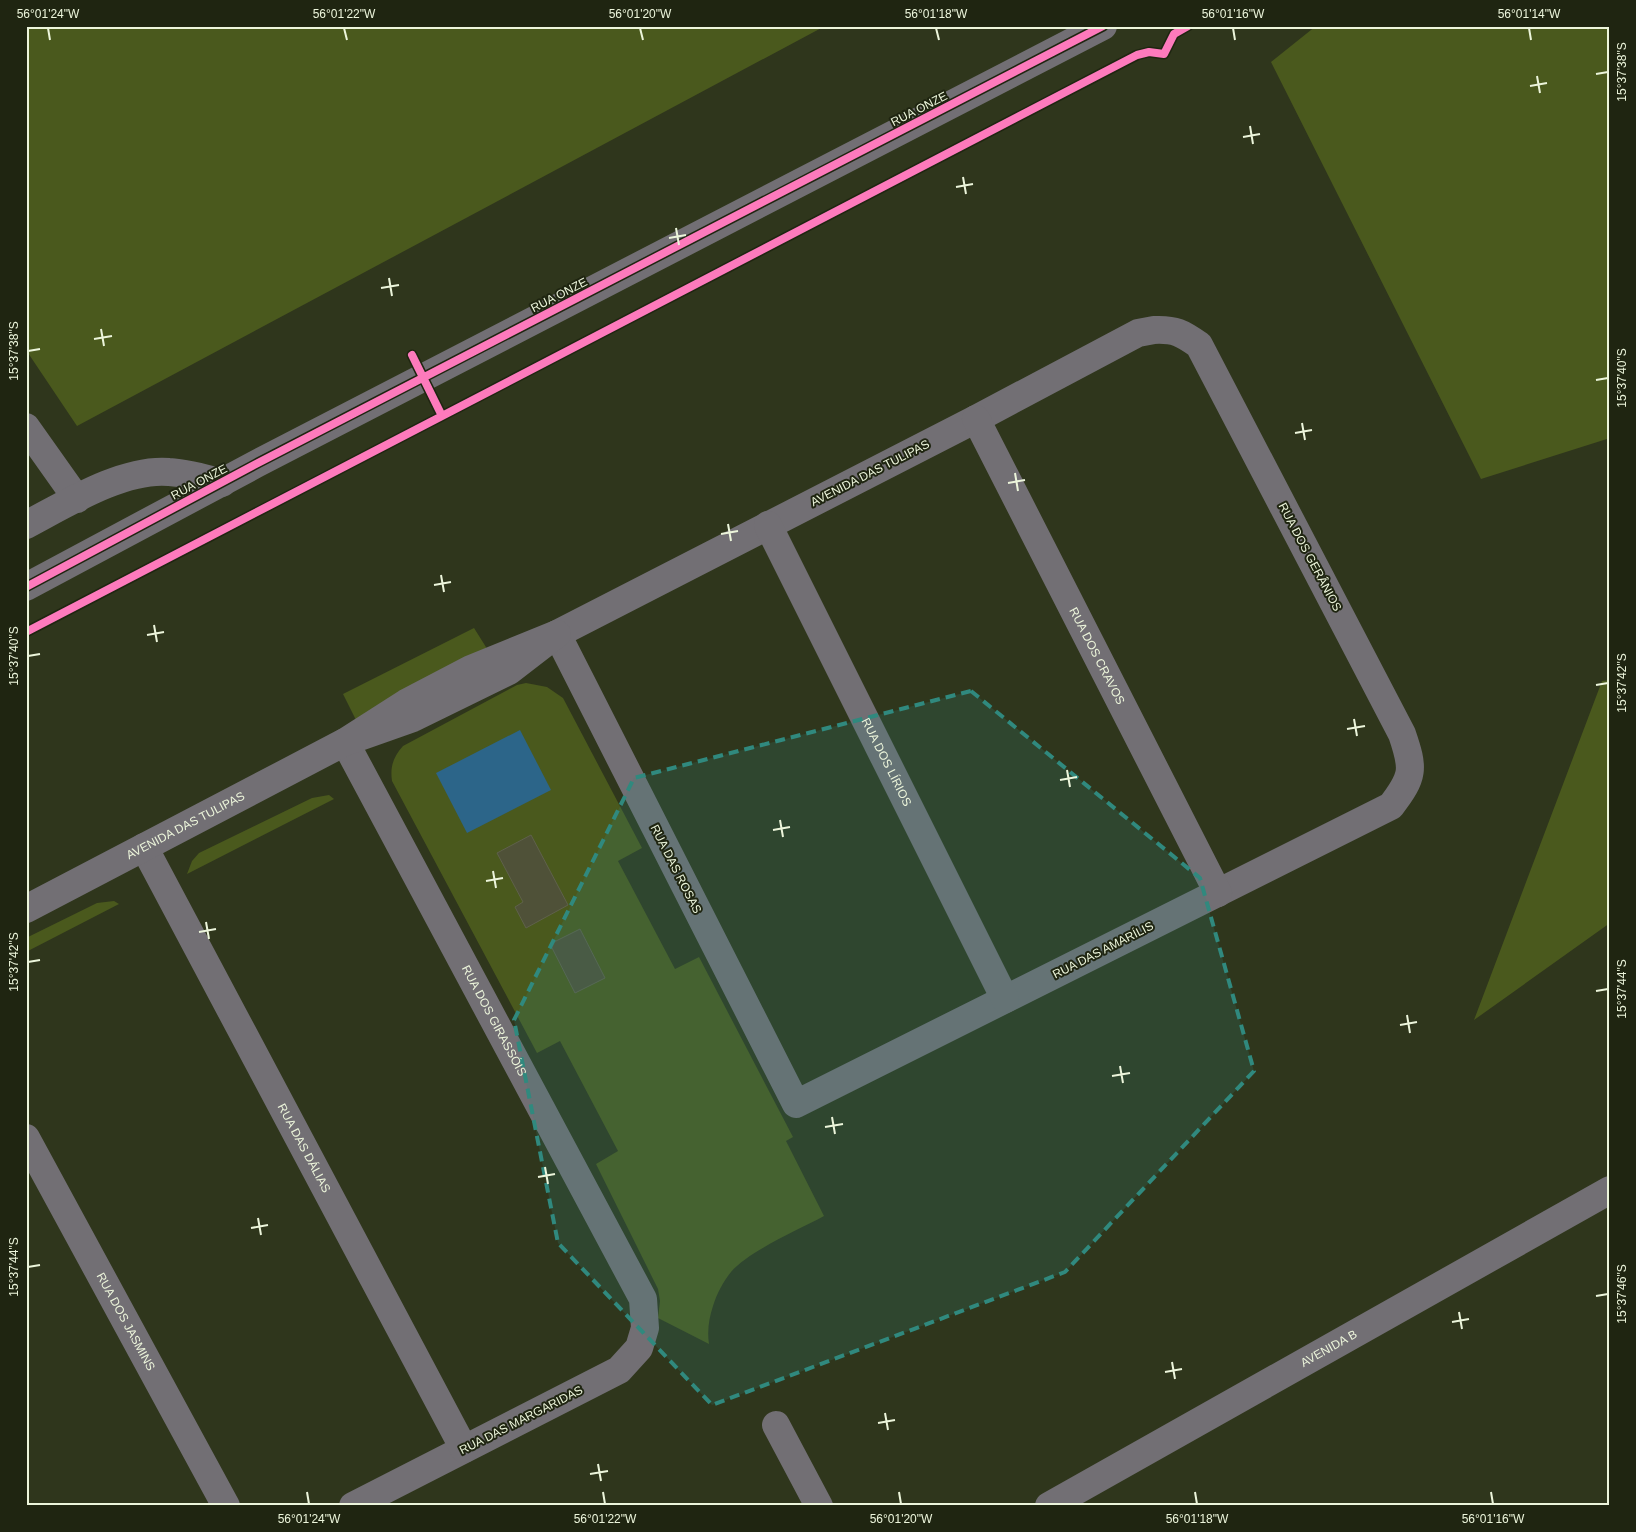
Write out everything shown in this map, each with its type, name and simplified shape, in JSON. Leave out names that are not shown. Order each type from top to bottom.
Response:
[{"type":"street","name":"RUA ONZE","points":[[26,587],[222,482],[1103,26]]},
{"type":"street","name":"AVENIDA DAS TULIPAS","points":[[26,909],[344,742],[413,718],[509,671],[557,634],[976,420],[1138,333],[1154,330],[1171,330],[1186,336]]},
{"type":"street","name":"RUA DOS GERÂNIOS","points":[[1186,336],[1199,345],[1402,734],[1411,771],[1405,788]]},
{"type":"street","name":"RUA DOS CRAVOS","points":[[976,420],[1218,892]]},
{"type":"street","points":[[26,427],[77,499]]},
{"type":"street","name":"RUA ONZE","points":[[26,525],[98,488],[136,475],[167,471],[222,482]]},
{"type":"street","name":"RUA DOS LÍRIOS","points":[[768,525],[1005,1000]]},
{"type":"street","name":"RUA DAS ROSAS","points":[[557,634],[796,1104]]},
{"type":"street","name":"RUA DOS GIRASSÓIS","points":[[344,742],[643,1299]]},
{"type":"street","name":"RUA DAS AMARÍLIS","points":[[796,1104],[1391,806],[1405,788]]},
{"type":"street","name":"RUA DAS DÁLIAS","points":[[144,847],[464,1449]]},
{"type":"street","name":"RUA DOS JASMINS","points":[[26,1138],[226,1506]]},
{"type":"street","name":"AVENIDA B","points":[[1049,1506],[1610,1190]]},
{"type":"street","name":"RUA DAS MARGARIDAS","points":[[352,1506],[619,1370],[640,1348],[645,1328],[643,1299]]},
{"type":"street","points":[[776,1425],[819,1506]]},
{"type":"highlighted area","points":[[971,691],[1200,878],[1254,1071],[1065,1272],[712,1405],[558,1243],[514,1020],[634,778]]},
{"type":"green space","points":[[26,26],[825,26],[77,426],[26,350]]},
{"type":"green space","points":[[1316,26],[1610,26],[1610,438],[1481,479],[1271,62]]},
{"type":"green space","points":[[474,628],[491,655],[359,726],[343,694]]},
{"type":"green space","points":[[1610,680],[1610,923],[1474,1020],[1602,681]]},
{"type":"green space","points":[[526,683],[547,687],[563,698],[642,848],[618,861],[675,969],[699,957],[793,1137],[786,1141],[824,1216],[749,1256],[731,1272],[716,1297],[709,1320],[709,1344],[658,1318],[660,1301],[658,1289],[596,1164],[618,1151],[560,1041],[537,1053],[392,781],[391,771],[393,762],[403,746],[517,685]]},
{"type":"green space","points":[[329,795],[334,799],[187,874],[192,861],[199,853],[312,798]]},
{"type":"green space","points":[[114,901],[119,904],[26,952],[26,938],[97,903]]},
{"type":"water","points":[[520,730],[551,790],[467,833],[436,773]]},
{"type":"building","points":[[531,835],[568,905],[526,928],[515,907],[523,902],[497,853]]},
{"type":"building","points":[[580,929],[605,978],[575,993],[550,944]]},
{"type":"cycle path","points":[[26,587],[256,464],[1103,26]]},
{"type":"cycle path","points":[[26,632],[1137,55],[1149,52],[1164,54],[1174,34],[1188,26]]},
{"type":"cycle path","points":[[412,355],[442,416]]}]
